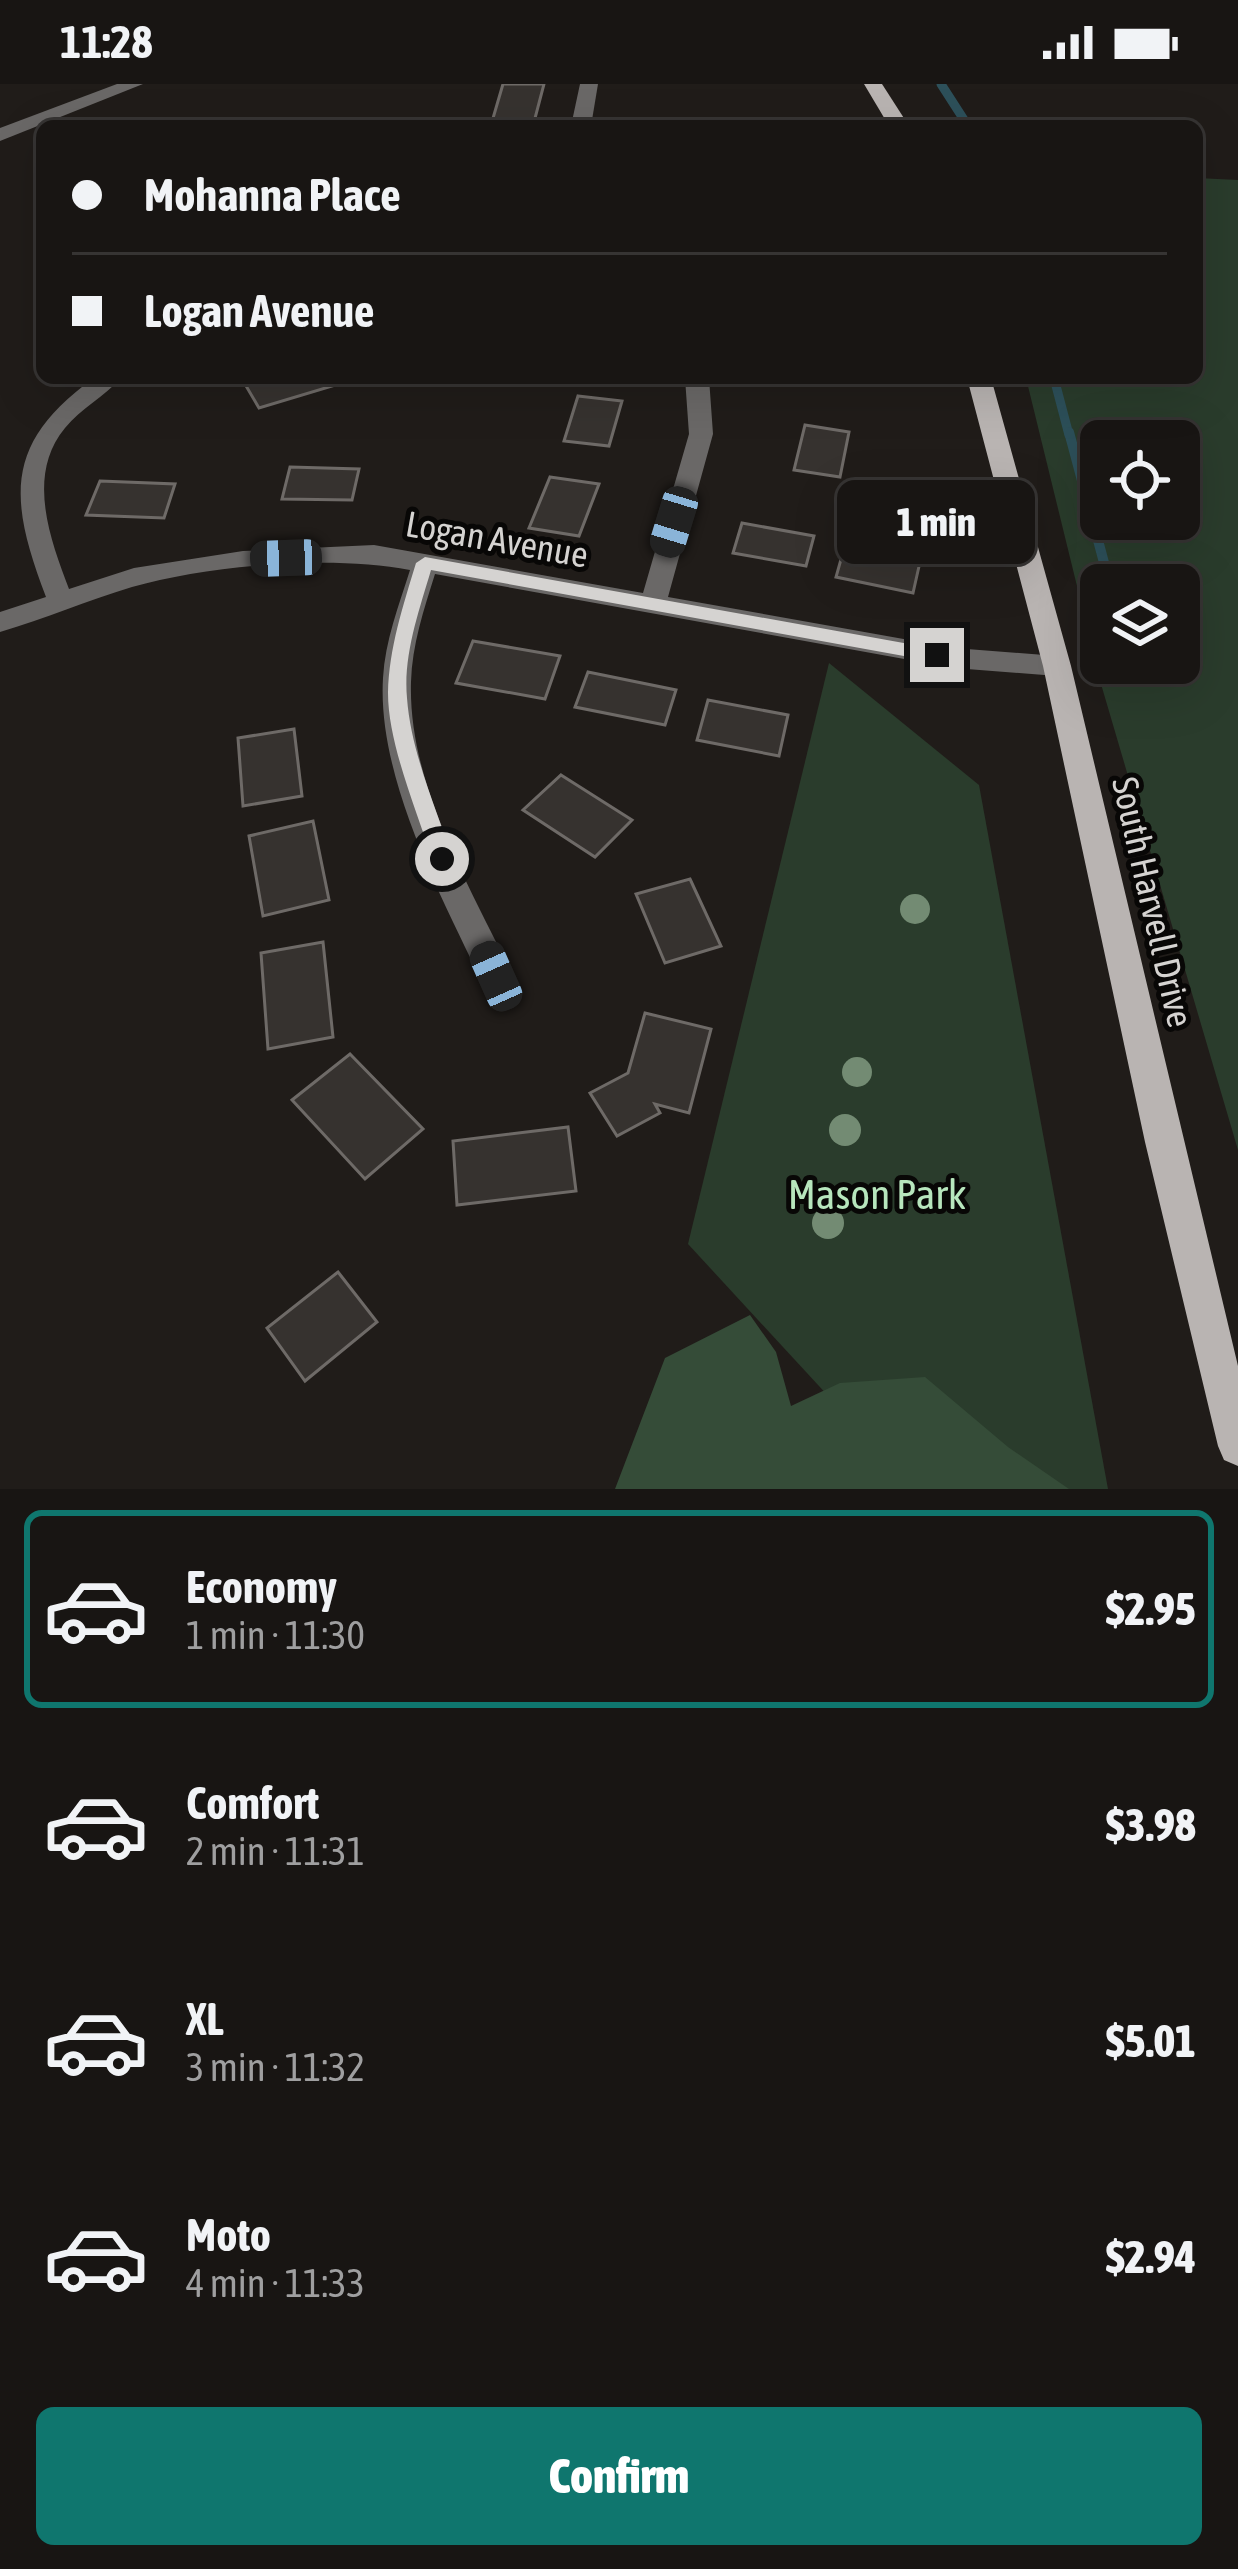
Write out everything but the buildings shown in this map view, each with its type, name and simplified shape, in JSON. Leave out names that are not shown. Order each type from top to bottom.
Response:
[{"type":"main road","points":[[873,84],[895,120]]},
{"type":"main road","name":"South Harvell Drive","points":[[981,384],[1057,666],[1163,1142],[1238,1446]]},
{"type":"street","points":[[39,120],[134,84]]},
{"type":"street","points":[[582,120],[589,84]]},
{"type":"street","points":[[0,135],[36,121]]},
{"type":"street","points":[[60,599],[39,549],[28,501],[32,461],[60,417],[101,384]]},
{"type":"street","points":[[653,603],[701,434],[697,384]]},
{"type":"street","name":"Logan Avenue","points":[[0,622],[134,577],[243,560],[374,554],[954,658],[1057,666]]},
{"type":"street","points":[[425,563],[404,631],[397,697],[413,769],[442,859],[496,976]]},
{"type":"green space","points":[[1203,178],[1238,180],[1238,1150],[1101,684],[1200,684],[1200,564],[1080,564],[1080,598],[1027,384],[1203,384]]},
{"type":"green space","name":"Mason Park","points":[[829,663],[979,785],[1108,1489],[914,1489],[688,1244]]},
{"type":"green space","points":[[750,1315],[776,1352],[791,1406],[840,1383],[925,1377],[1008,1447],[1069,1489],[615,1489],[665,1358]]},
{"type":"waterway","points":[[941,84],[964,120]]},
{"type":"waterway","points":[[1056,384],[1069,435]]},
{"type":"waterway","points":[[1069,432],[1104,564]]},
{"type":"route","points":[[442,859],[413,769],[397,697],[404,631],[425,563],[937,655]]}]
